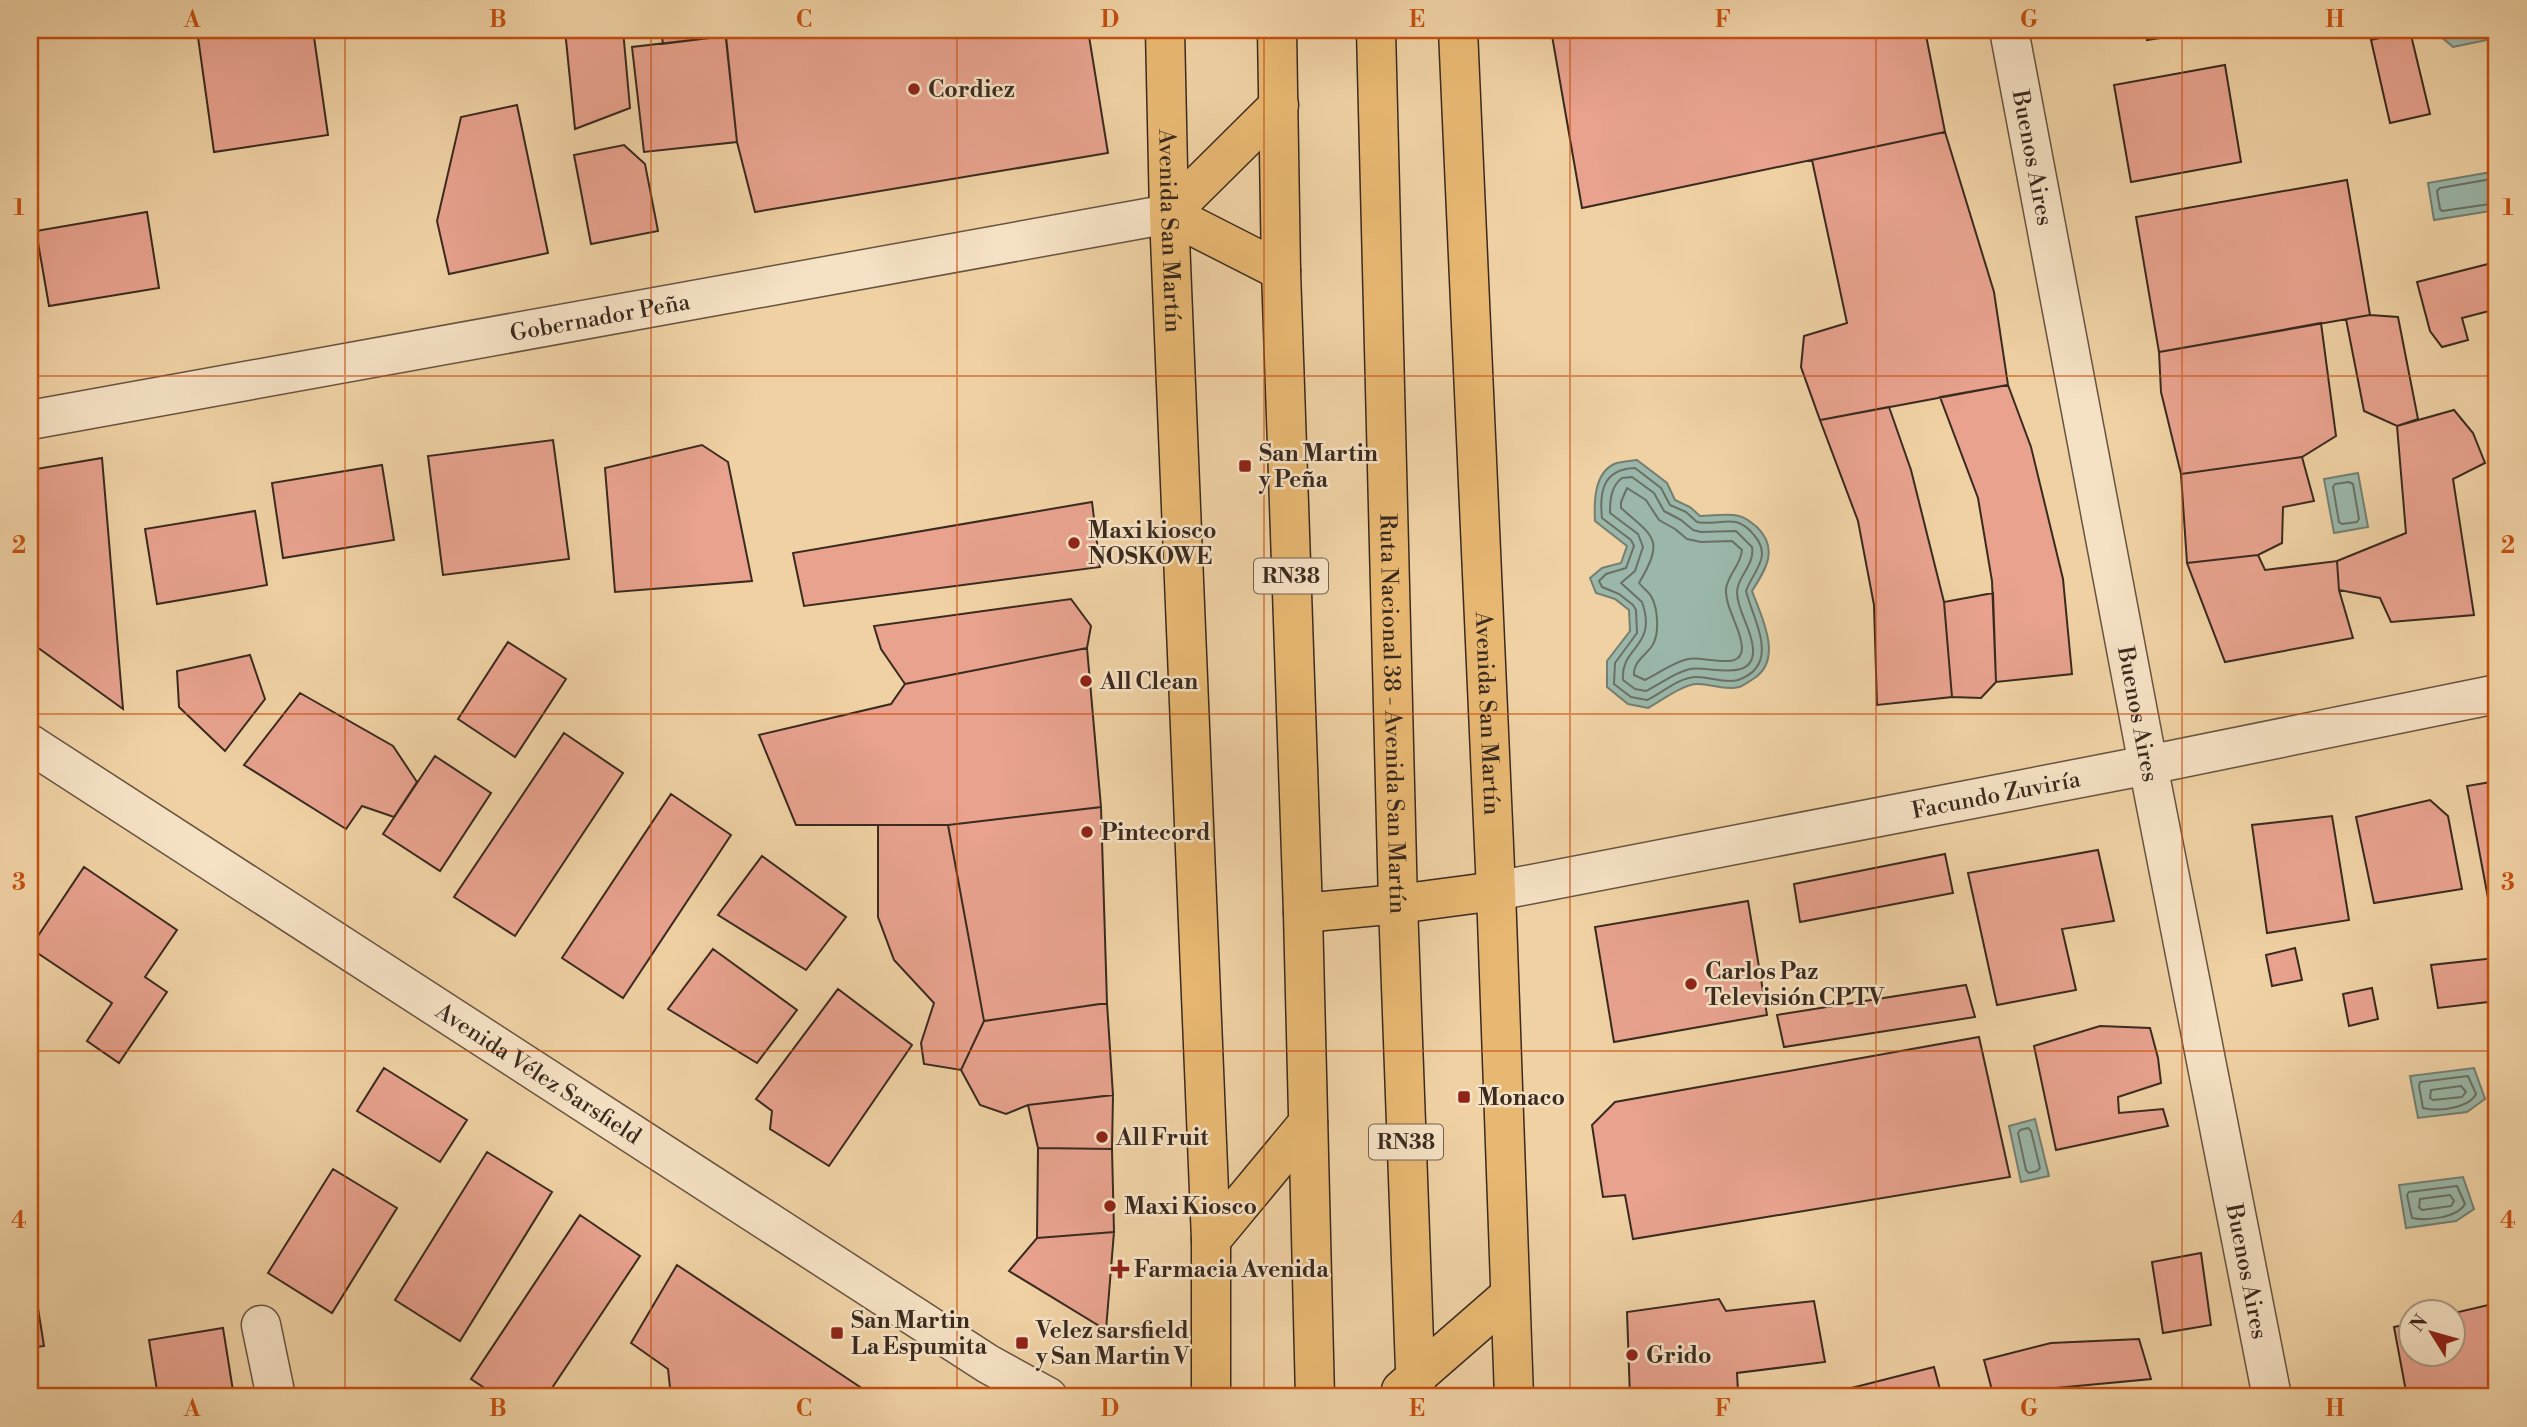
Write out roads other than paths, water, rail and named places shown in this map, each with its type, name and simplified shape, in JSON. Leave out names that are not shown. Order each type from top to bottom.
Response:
[{"type":"main road","name":"Avenida San Martín","points":[[1165,30],[1211,1240],[1211,1397]]},
{"type":"main road","name":"RN38","points":[[1277,30],[1281,271],[1303,913],[1315,1397]]},
{"type":"main road","name":"Ruta Nacional 38 - Avenida San Martín","points":[[1376,30],[1407,1391]]},
{"type":"main road","name":"Avenida San Martín","points":[[1458,30],[1496,891],[1514,1397]]},
{"type":"main road","points":[[1279,105],[1170,214],[1281,271]]},
{"type":"main road","points":[[1303,913],[1496,891]]},
{"type":"main road","points":[[1211,1240],[1308,1123]]},
{"type":"main road","points":[[1407,1391],[1510,1295]]},
{"type":"street","name":"Buenos Aires","points":[[2009,30],[2148,765],[2272,1397]]},
{"type":"street","name":"Gobernador Peña","points":[[30,420],[1170,214]]},
{"type":"street","name":"Facundo Zuviría","points":[[1496,891],[2148,765],[2497,694]]},
{"type":"street","name":"Avenida Vélez Sarsfield","points":[[30,744],[988,1364],[1048,1397]]},
{"type":"street","points":[[261,1325],[276,1397]]},
{"type":"street","points":[[988,1364],[1025,1397]]},
{"type":"water","points":[[2443,30],[2497,30],[2497,38],[2453,47],[2440,36]]},
{"type":"water","points":[[2497,171],[2497,210],[2434,220],[2428,183]]},
{"type":"water","points":[[1637,460],[1667,483],[1675,500],[1690,507],[1700,516],[1741,517],[1764,535],[1769,551],[1768,559],[1752,591],[1765,626],[1769,650],[1762,671],[1742,686],[1728,688],[1690,685],[1648,708],[1628,704],[1607,687],[1607,661],[1630,631],[1629,610],[1615,599],[1596,593],[1590,578],[1602,568],[1621,563],[1627,546],[1595,521],[1595,497],[1602,474],[1607,469],[1617,463]]},
{"type":"water","points":[[2358,473],[2368,527],[2334,533],[2324,479]]},
{"type":"water","points":[[2474,1068],[2485,1099],[2467,1112],[2418,1118],[2410,1076]]},
{"type":"water","points":[[2035,1119],[2049,1176],[2021,1182],[2009,1126]]},
{"type":"water","points":[[2463,1177],[2474,1209],[2456,1221],[2406,1228],[2399,1185]]},
{"type":"place","name":"Cordiez","points":[[914,89]]},
{"type":"place","name":"San Martin y Peña","points":[[1245,466]]},
{"type":"place","name":"Maxi kiosco NOSKOWE","points":[[1074,543]]},
{"type":"place","name":"All Clean","points":[[1086,681]]},
{"type":"place","name":"Pintecord","points":[[1087,832]]},
{"type":"place","name":"Carlos Paz Televisión CPTV","points":[[1691,984]]},
{"type":"place","name":"Monaco","points":[[1464,1097]]},
{"type":"place","name":"All Fruit","points":[[1102,1137]]},
{"type":"place","name":"Maxi Kiosco","points":[[1110,1206]]},
{"type":"place","name":"Farmacia Avenida","points":[[1120,1269]]},
{"type":"place","name":"San Martin La Espumita","points":[[837,1333]]},
{"type":"place","name":"Velez sarsfield y San Martin V","points":[[1022,1343]]},
{"type":"place","name":"Grido","points":[[1632,1355]]}]
